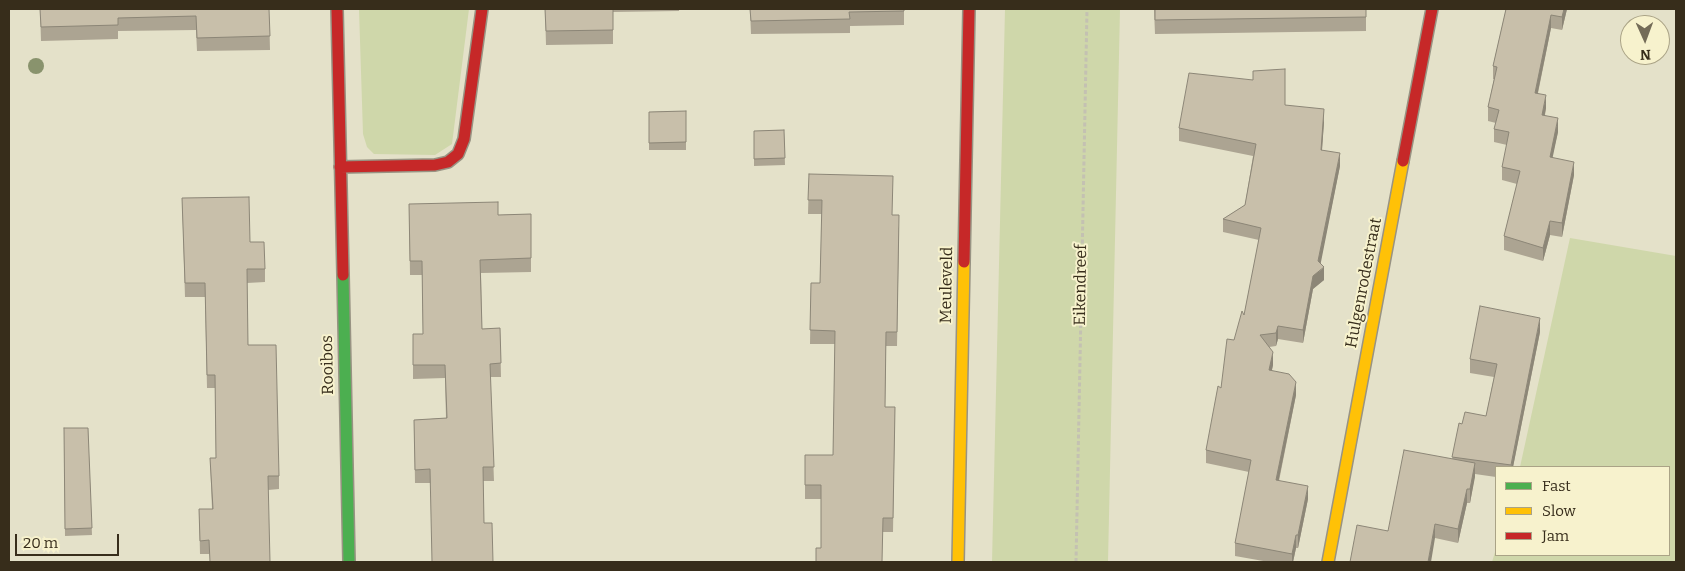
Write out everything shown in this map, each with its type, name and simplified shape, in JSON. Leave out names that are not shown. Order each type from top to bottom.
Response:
[{"type":"street","name":"Rooibos","points":[[337,9],[349,562]]},
{"type":"street","points":[[340,167],[435,165],[448,162],[458,154],[464,139],[482,9]]},
{"type":"street","name":"Meuleveld","points":[[958,562],[969,9]]},
{"type":"street","name":"Hulgenrodestraat","points":[[1328,562],[1432,9]]},
{"type":"path","name":"Eikendreef","points":[[1076,562],[1087,9]]},
{"type":"green space","points":[[359,9],[469,9],[452,144],[435,155],[374,154],[367,147],[363,134]]},
{"type":"green space","points":[[1005,9],[1120,9],[1108,562],[992,562]]},
{"type":"green space","points":[[1570,238],[1676,256],[1676,562],[1492,562],[1495,552],[1495,556],[1670,556],[1670,466],[1520,466]]},
{"type":"building","points":[[40,9],[269,9],[270,36],[197,38],[196,16],[118,18],[118,25],[41,27]]},
{"type":"building","points":[[545,9],[613,9],[613,30],[546,31]]},
{"type":"building","points":[[750,9],[904,9],[904,11],[849,12],[850,19],[751,21]]},
{"type":"building","points":[[1155,9],[1366,9],[1366,17],[1155,20]]},
{"type":"building","points":[[1506,9],[1564,9],[1562,17],[1551,15],[1535,93],[1546,95],[1542,115],[1558,118],[1550,157],[1574,162],[1562,223],[1550,221],[1543,248],[1504,236],[1520,171],[1502,167],[1509,132],[1494,129],[1499,110],[1488,107],[1497,67],[1493,66]]},
{"type":"building","points":[[1285,69],[1285,105],[1324,109],[1321,150],[1340,153],[1318,261],[1324,267],[1313,276],[1303,330],[1278,326],[1276,333],[1260,335],[1273,352],[1269,370],[1289,374],[1296,382],[1276,480],[1308,486],[1292,554],[1235,543],[1251,460],[1206,450],[1218,386],[1221,388],[1227,339],[1234,340],[1242,311],[1244,315],[1261,228],[1223,219],[1245,205],[1256,144],[1179,128],[1189,73],[1253,80],[1253,71]]},
{"type":"building","points":[[686,111],[686,142],[649,143],[649,112]]},
{"type":"building","points":[[784,130],[785,158],[754,159],[754,131]]},
{"type":"building","points":[[809,174],[893,176],[892,215],[899,215],[897,332],[886,332],[885,407],[895,407],[893,518],[883,518],[882,562],[816,562],[816,548],[821,548],[821,485],[805,485],[805,455],[833,455],[835,331],[810,330],[811,283],[820,283],[822,200],[808,200]]},
{"type":"building","points":[[249,197],[250,242],[264,242],[265,269],[247,269],[248,345],[276,345],[279,476],[268,476],[270,562],[210,562],[209,540],[200,541],[199,509],[213,509],[210,458],[216,458],[215,375],[207,375],[205,283],[185,283],[182,198]]},
{"type":"building","points":[[498,202],[498,215],[531,214],[531,258],[480,260],[482,329],[500,328],[501,363],[490,364],[494,467],[483,467],[484,523],[492,523],[493,562],[432,562],[430,469],[415,470],[414,420],[447,418],[445,365],[413,365],[413,334],[423,334],[422,261],[410,261],[409,204]]},
{"type":"building","points":[[1480,306],[1540,318],[1511,465],[1452,457],[1459,423],[1462,424],[1465,412],[1486,416],[1497,364],[1470,359]]},
{"type":"building","points":[[64,428],[88,428],[92,528],[65,529]]},
{"type":"building","points":[[1404,450],[1475,463],[1470,489],[1467,489],[1458,529],[1435,524],[1428,562],[1350,562],[1357,525],[1388,531]]},
{"type":"traffic: fast","points":[[343,275],[349,562]]},
{"type":"traffic: slow","points":[[1328,562],[1403,161]]},
{"type":"traffic: slow","points":[[958,562],[964,262]]},
{"type":"traffic: jam","points":[[337,9],[343,275]]},
{"type":"traffic: jam","points":[[340,167],[435,165],[448,162],[458,154],[464,139],[482,9]]},
{"type":"traffic: jam","points":[[964,262],[969,9]]},
{"type":"traffic: jam","points":[[1403,161],[1432,9]]}]
